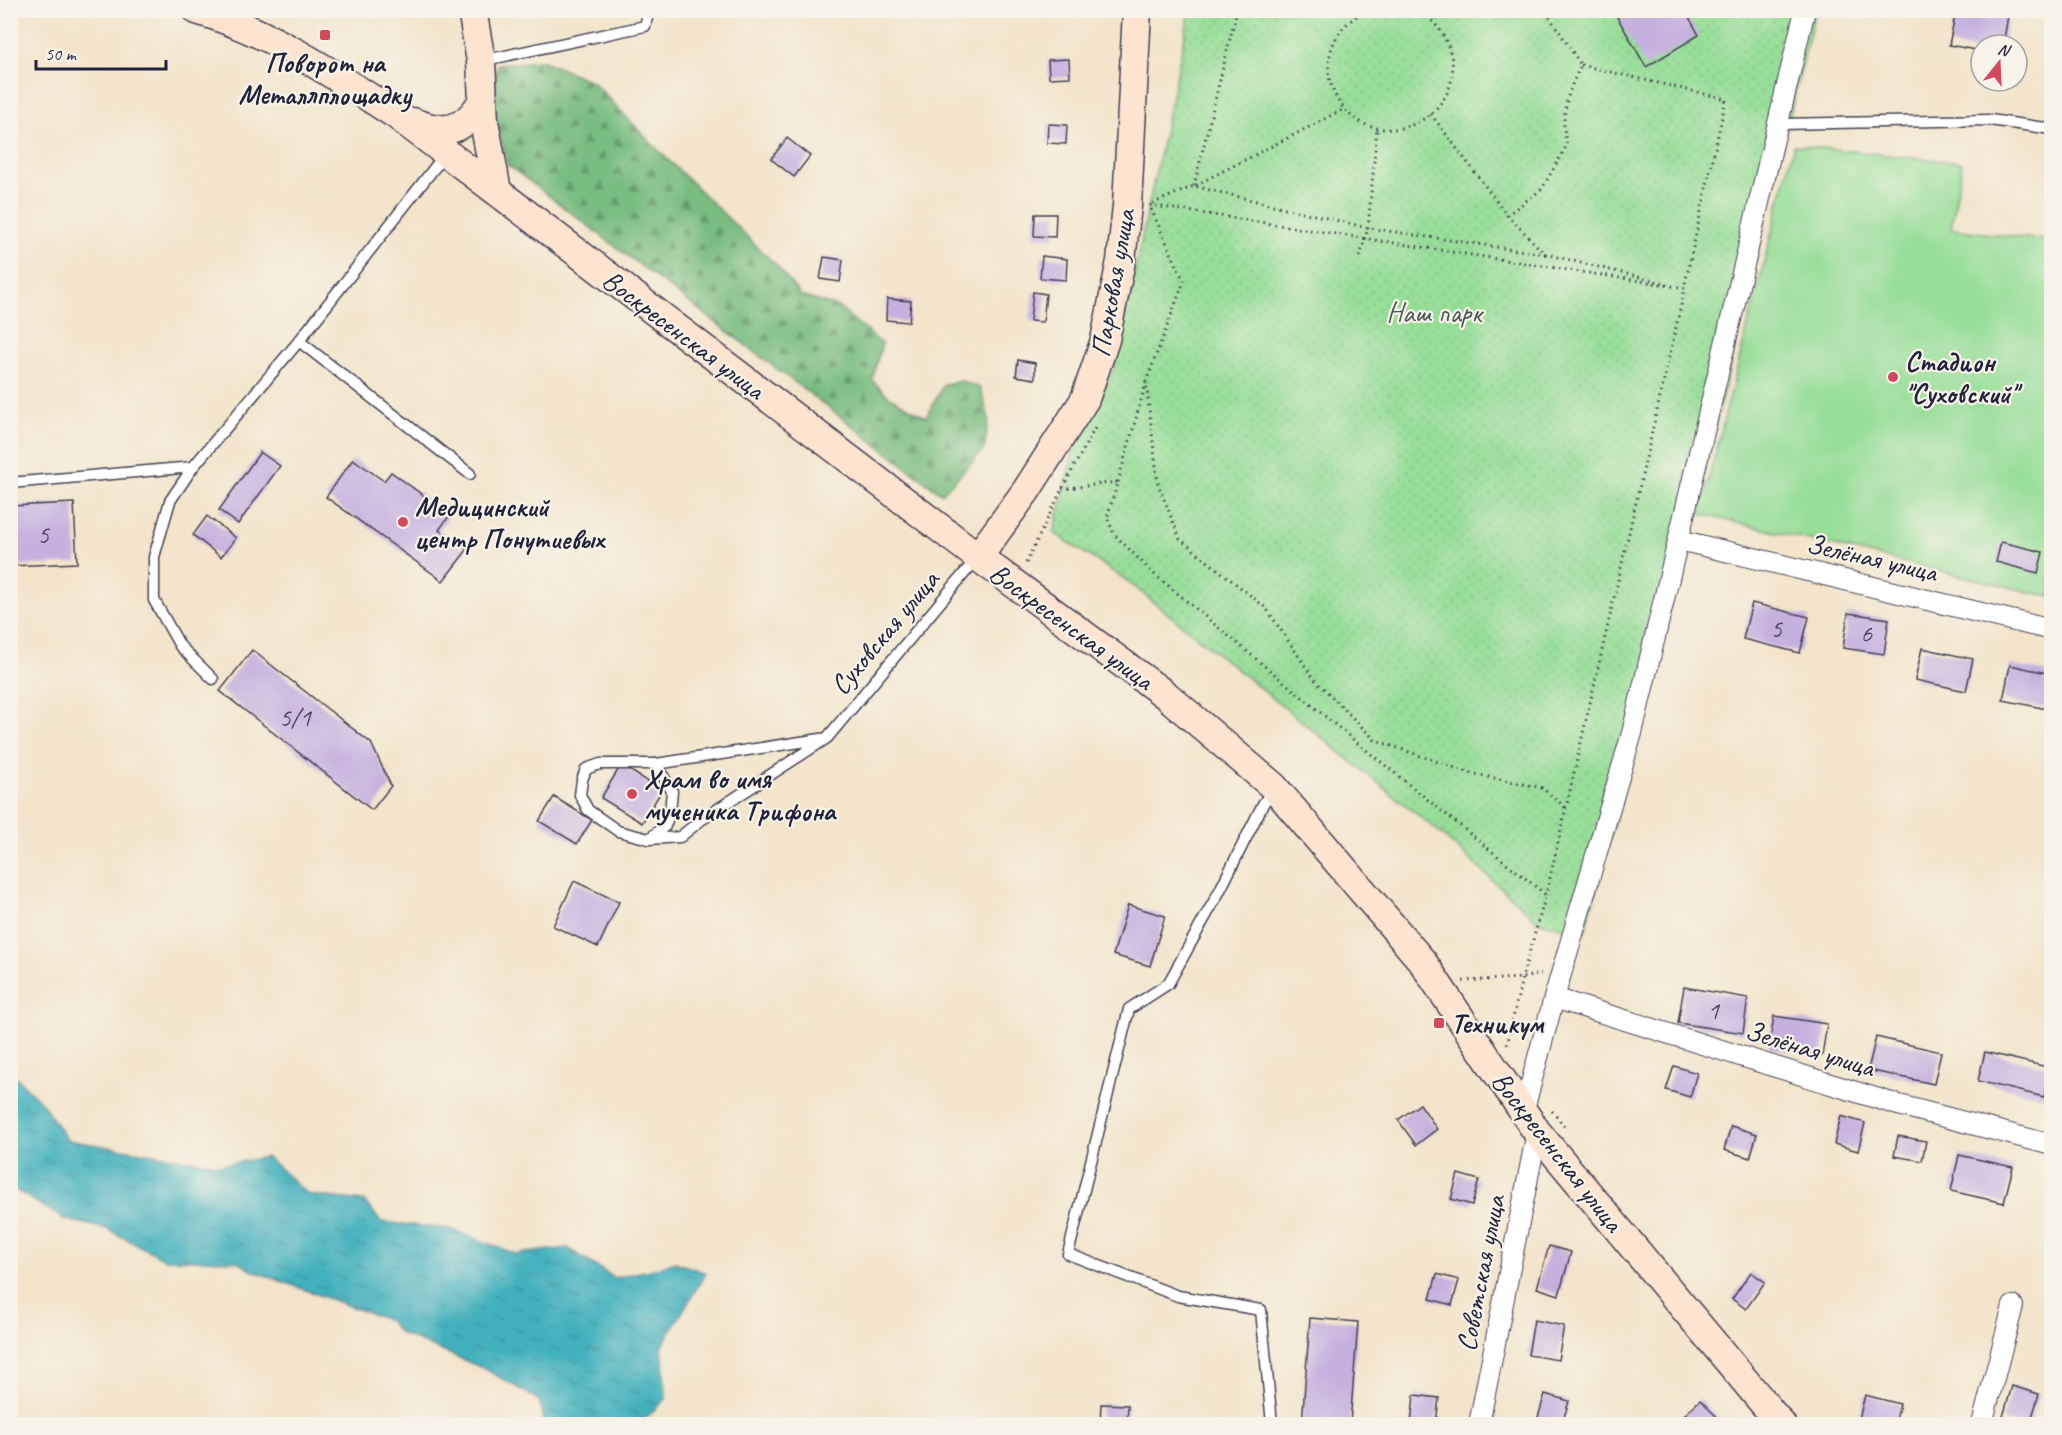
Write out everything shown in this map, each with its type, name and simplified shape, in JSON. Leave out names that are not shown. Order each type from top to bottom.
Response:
[{"type":"street","points":[[472,10],[481,61],[482,102],[497,191]]},
{"type":"street","name":"Парковая улица","points":[[978,557],[1026,491],[1085,399],[1105,340],[1121,261],[1127,206],[1137,10]]},
{"type":"street","name":"Советская улица","points":[[1479,1425],[1537,1118],[1554,998],[1632,733],[1806,10]]},
{"type":"street","name":"Воскресенская улица","points":[[204,12],[263,36],[309,60],[395,114],[978,557],[1167,696],[1274,787],[1422,961],[1537,1118],[1781,1425]]},
{"type":"street","points":[[395,114],[434,128],[451,129],[461,126],[482,102]]},
{"type":"street","points":[[448,154],[462,143],[473,128],[482,102]]},
{"type":"street","name":"Зелёная улица","points":[[1679,540],[2052,630]]},
{"type":"street","name":"Зелёная улица","points":[[1554,998],[1895,1104],[2052,1145]]},
{"type":"street","points":[[1982,1425],[2013,1306]]},
{"type":"lane","points":[[481,61],[645,26],[649,10]]},
{"type":"lane","points":[[1780,124],[1990,120],[2052,129]]},
{"type":"lane","points":[[213,679],[180,646],[154,600],[154,557],[170,501],[193,467],[299,341],[435,166],[448,154]]},
{"type":"lane","points":[[299,341],[470,474]]},
{"type":"lane","points":[[10,483],[193,467]]},
{"type":"lane","name":"Суховская улица","points":[[650,839],[680,837],[701,820],[827,738],[978,557]]},
{"type":"lane","points":[[656,764],[672,791],[670,812],[665,826],[650,839],[618,831],[588,810],[580,795],[582,780],[586,769],[600,764],[656,764],[827,738]]},
{"type":"lane","points":[[1272,1425],[1260,1310],[1178,1296],[1068,1254],[1129,1009],[1168,984],[1274,787]]},
{"type":"path","points":[[1194,186],[1237,10]]},
{"type":"path","points":[[1350,10],[1353,17]]},
{"type":"path","points":[[1367,10],[1353,17],[1339,32],[1330,50],[1328,71],[1333,92],[1344,109],[1359,121],[1377,128],[1396,129],[1415,124],[1431,114],[1444,99],[1451,82],[1452,63],[1448,44],[1438,27],[1423,14],[1414,10]]},
{"type":"path","points":[[1499,1040],[1506,1050],[1522,978],[1546,895],[1726,99],[1581,66],[1545,10]]},
{"type":"path","points":[[1507,215],[1542,189],[1567,145],[1563,130],[1568,90],[1581,66]]},
{"type":"path","points":[[1149,205],[1194,186],[1344,109]]},
{"type":"path","points":[[1431,114],[1507,215],[1545,254]]},
{"type":"path","points":[[1360,257],[1368,228],[1377,128]]},
{"type":"path","points":[[1194,186],[1368,228],[1545,254],[1685,288]]},
{"type":"path","points":[[1149,205],[1685,288]]},
{"type":"path","points":[[1149,205],[1184,281],[1146,381],[1107,517],[1114,534],[1154,574],[1350,737],[1546,895]]},
{"type":"path","points":[[1146,381],[1158,484],[1180,539],[1266,608],[1314,679],[1375,740],[1470,773],[1542,788],[1566,808]]},
{"type":"path","points":[[1062,489],[1118,482]]},
{"type":"path","points":[[1457,982],[1522,978],[1562,970]]},
{"type":"path","points":[[1537,1118],[1565,1128]]},
{"type":"green space","name":"Наш парк","points":[[1190,11],[1815,11],[1680,573],[1585,932],[1539,922],[1439,832],[1126,580],[1054,533],[1074,449],[1114,369]]},
{"type":"green space","points":[[543,61],[593,82],[654,146],[778,267],[801,296],[838,307],[882,344],[872,380],[888,396],[926,417],[944,384],[962,381],[980,388],[989,418],[984,449],[942,494],[508,165],[492,105],[497,64]]},
{"type":"green space","name":"Стадион \"Суховский\"","points":[[1794,145],[1962,163],[1951,229],[2051,241],[2051,597],[1700,514]]},
{"type":"water","points":[[12,1073],[42,1103],[67,1140],[221,1165],[267,1157],[309,1195],[364,1201],[381,1222],[450,1229],[516,1254],[568,1248],[614,1278],[675,1262],[706,1273],[662,1345],[666,1399],[639,1424],[545,1424],[539,1400],[485,1369],[399,1333],[390,1321],[251,1270],[237,1261],[165,1259],[107,1229],[64,1219],[11,1187]]},
{"type":"building","points":[[1613,10],[1688,10],[1686,12],[1699,35],[1646,67]]},
{"type":"building","points":[[1956,10],[2009,10],[2005,33],[1969,33],[1969,49],[1949,45]]},
{"type":"building","points":[[1069,59],[1070,77],[1049,78],[1048,60]]},
{"type":"building","points":[[1048,124],[1067,125],[1066,144],[1047,143]]},
{"type":"building","points":[[787,138],[810,156],[794,177],[771,159]]},
{"type":"building","points":[[1035,214],[1056,214],[1055,237],[1034,236]]},
{"type":"building","points":[[1042,256],[1067,259],[1066,280],[1040,278]]},
{"type":"building","points":[[824,257],[843,260],[840,282],[820,279]]},
{"type":"building","points":[[1033,292],[1046,294],[1043,322],[1030,321]]},
{"type":"building","points":[[887,299],[911,301],[909,322],[886,320]]},
{"type":"building","points":[[1018,360],[1035,363],[1035,379],[1016,376]]},
{"type":"building","points":[[260,452],[280,466],[238,524],[219,510]]},
{"type":"building","name":"Медицинский центр Понутиевых","points":[[353,459],[384,481],[391,472],[450,515],[439,530],[467,550],[443,581],[326,497]]},
{"type":"building","points":[[74,503],[77,563],[10,566],[10,506]]},
{"type":"building","points":[[207,516],[236,538],[221,557],[193,535]]},
{"type":"building","points":[[2001,542],[2043,552],[2038,573],[1996,562]]},
{"type":"building","points":[[1752,603],[1809,617],[1800,653],[1743,639]]},
{"type":"building","points":[[1848,613],[1889,619],[1884,654],[1843,648]]},
{"type":"building","points":[[1922,648],[1973,659],[1966,691],[1915,680]]},
{"type":"building","points":[[252,650],[371,743],[391,786],[372,810],[220,691]]},
{"type":"building","points":[[2010,665],[2052,674],[2052,710],[2003,700]]},
{"type":"building","name":"Храм во имя мученика Трифона","points":[[621,765],[662,790],[642,823],[601,798]]},
{"type":"building","points":[[554,797],[592,820],[577,844],[539,821]]},
{"type":"building","points":[[574,881],[619,902],[598,947],[553,926]]},
{"type":"building","points":[[1128,905],[1165,916],[1150,966],[1113,955]]},
{"type":"building","points":[[1684,987],[1748,998],[1743,1033],[1678,1023]]},
{"type":"building","points":[[1774,1016],[1827,1024],[1822,1056],[1769,1048]]},
{"type":"building","points":[[1876,1037],[1941,1052],[1934,1084],[1868,1070]]},
{"type":"building","points":[[1985,1052],[2051,1068],[2044,1097],[1978,1081]]},
{"type":"building","points":[[1674,1066],[1697,1073],[1690,1097],[1666,1090]]},
{"type":"building","points":[[1420,1104],[1437,1129],[1416,1145],[1398,1120]]},
{"type":"building","points":[[1841,1116],[1865,1123],[1858,1151],[1834,1144]]},
{"type":"building","points":[[1731,1126],[1757,1134],[1750,1158],[1724,1150]]},
{"type":"building","points":[[1898,1136],[1926,1141],[1922,1161],[1894,1156]]},
{"type":"building","points":[[1959,1155],[2013,1167],[2004,1203],[1951,1191]]},
{"type":"building","points":[[1458,1174],[1479,1180],[1472,1205],[1451,1199]]},
{"type":"building","points":[[1549,1246],[1571,1252],[1559,1295],[1537,1288]]},
{"type":"building","points":[[1751,1272],[1765,1282],[1746,1309],[1732,1299]]},
{"type":"building","points":[[1437,1274],[1459,1280],[1452,1305],[1430,1299]]},
{"type":"building","points":[[1310,1318],[1358,1322],[1350,1424],[1302,1424]]},
{"type":"building","points":[[1534,1320],[1564,1326],[1558,1360],[1528,1355]]},
{"type":"building","points":[[2012,1386],[2039,1394],[2030,1424],[2002,1420]]},
{"type":"building","points":[[1545,1394],[1569,1401],[1562,1424],[1536,1424]]},
{"type":"building","points":[[1414,1395],[1439,1398],[1436,1424],[1411,1424]]},
{"type":"building","points":[[1865,1395],[1900,1404],[1895,1424],[1858,1423]]},
{"type":"building","points":[[1700,1400],[1723,1423],[1676,1423]]},
{"type":"building","points":[[1101,1404],[1128,1405],[1127,1424],[1100,1424]]},
{"type":"place","name":"Поворот на Металлплощадку","points":[[325,35]]},
{"type":"place","name":"Стадион \"Суховский\"","points":[[1893,377]]},
{"type":"place","name":"Медицинский центр Понутиевых","points":[[403,522]]},
{"type":"place","name":"Храм во имя мученика Трифона","points":[[632,794]]},
{"type":"place","name":"Техникум","points":[[1439,1023]]}]
